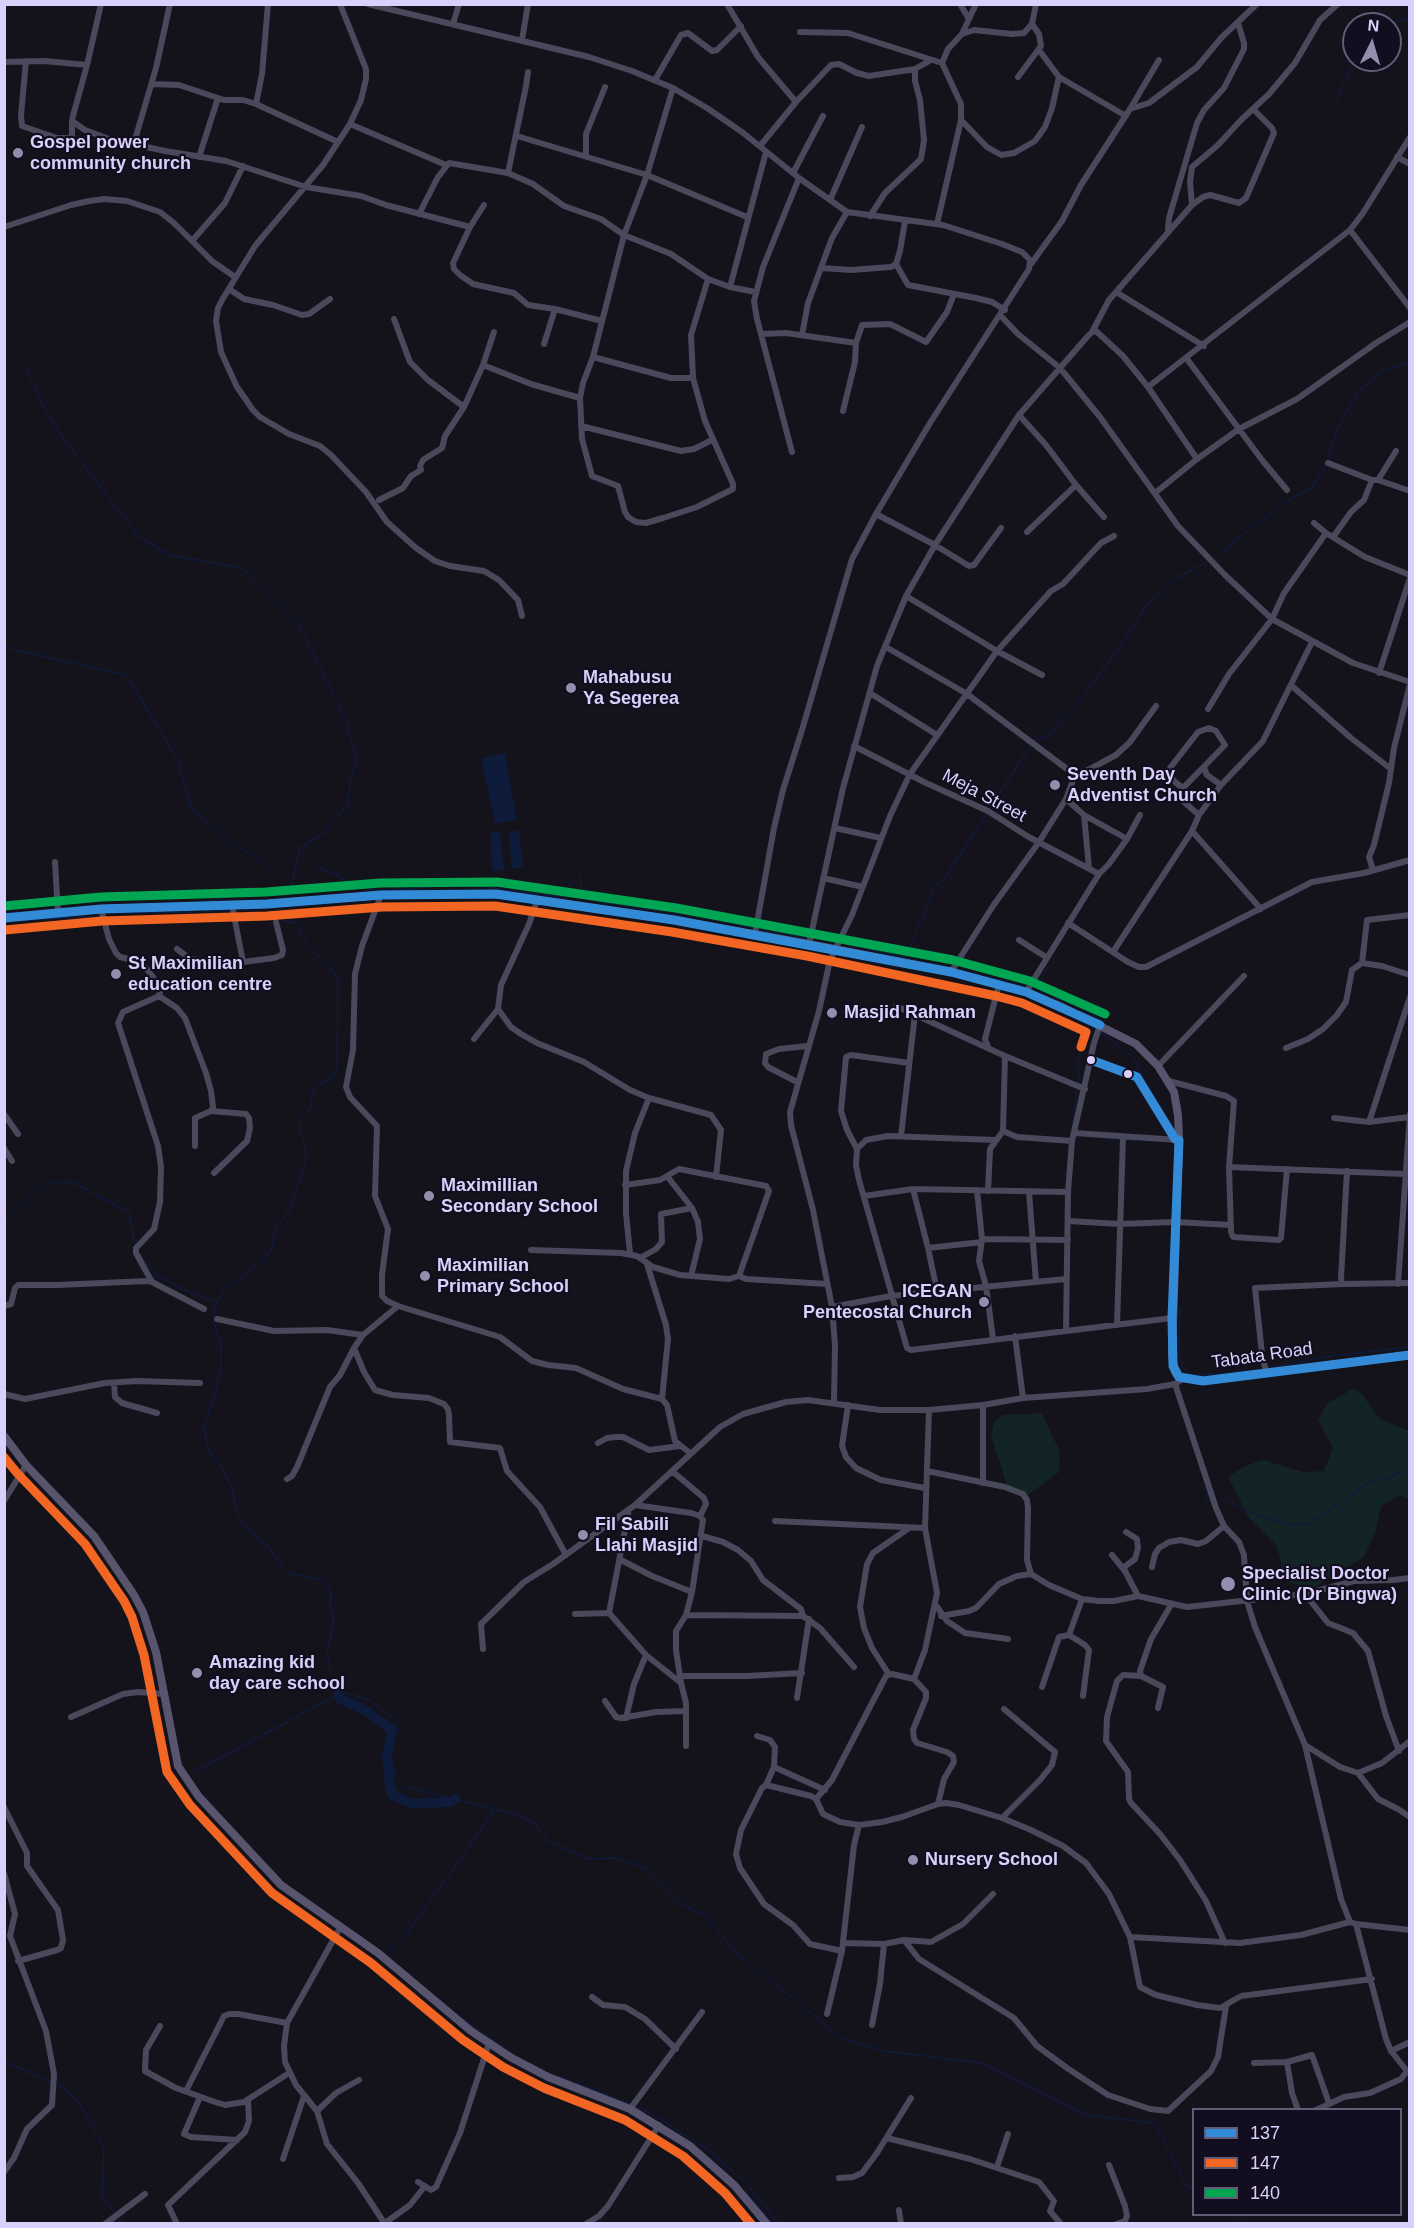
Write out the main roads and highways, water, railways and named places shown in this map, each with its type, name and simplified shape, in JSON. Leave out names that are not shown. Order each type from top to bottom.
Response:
[{"type":"main road","name":"Tabata Road","points":[[4,918],[101,909],[232,905],[381,895],[496,894],[755,934],[951,972],[1026,992],[1136,1044],[1158,1066],[1168,1081],[1177,1106],[1179,1140],[1172,1318],[1173,1366],[1179,1382],[1410,1355]]},
{"type":"main road","points":[[4,1436],[26,1465],[94,1536],[134,1594],[143,1611],[156,1652],[178,1766],[190,1785],[281,1886],[378,1953],[471,2031],[510,2057],[548,2077],[630,2109],[659,2125],[716,2167],[755,2207],[767,2223]]},
{"type":"water","points":[[505,753],[517,820],[495,824],[481,758]]},
{"type":"water","points":[[519,830],[523,867],[512,869],[509,832]]},
{"type":"water","points":[[490,832],[500,832],[504,870],[492,871]]},
{"type":"waterway","points":[[1402,20],[1410,17]]},
{"type":"waterway","points":[[1336,102],[1349,72]]},
{"type":"waterway","points":[[1220,555],[1234,541],[1294,497],[1312,488],[1326,465],[1337,429],[1358,392],[1382,371],[1410,362]]},
{"type":"waterway","points":[[25,366],[43,405],[63,438],[139,537],[170,555],[242,568],[298,623],[345,718],[357,760],[350,782],[348,804],[324,833],[300,848],[291,886]]},
{"type":"waterway","points":[[1034,741],[1047,736],[1083,697],[1145,607],[1178,577],[1205,563]]},
{"type":"waterway","points":[[4,645],[19,651],[126,675],[178,760],[191,808],[226,838],[271,868]]},
{"type":"waterway","points":[[989,809],[1031,745]]},
{"type":"waterway","points":[[906,957],[935,887],[947,875],[987,813]]},
{"type":"waterway","points":[[315,866],[357,887],[385,891],[440,886],[480,886],[559,897],[569,895],[571,877]]},
{"type":"waterway","points":[[580,877],[583,897],[600,902],[696,916],[754,928]]},
{"type":"waterway","points":[[206,902],[239,894],[250,887]]},
{"type":"waterway","points":[[243,909],[294,923]]},
{"type":"waterway","points":[[203,912],[229,910]]},
{"type":"waterway","points":[[4,913],[28,912]]},
{"type":"waterway","points":[[115,913],[197,912]]},
{"type":"waterway","points":[[291,915],[310,949],[330,967],[338,980],[337,1070],[332,1078],[318,1085],[313,1091],[311,1107],[300,1119],[299,1127],[305,1144],[306,1161],[288,1212],[276,1227],[271,1250],[262,1261],[224,1291],[214,1307],[214,1323],[221,1346],[221,1372],[204,1429],[209,1452],[222,1467],[232,1488],[236,1508],[243,1525],[268,1546],[283,1568],[292,1574],[322,1580],[331,1591],[330,1609],[334,1622],[327,1653],[332,1680],[343,1692],[369,1700],[394,1718],[399,1729],[393,1743],[391,1760],[396,1776],[406,1787],[518,1815],[535,1824],[548,1841],[589,1859],[616,1858],[646,1868],[683,1905],[705,1915],[737,1953],[843,2039],[884,2051],[981,2063],[1087,2115],[1155,2123],[1186,2185],[1192,2188]]},
{"type":"waterway","points":[[11,921],[99,916]]},
{"type":"waterway","points":[[758,930],[807,938]]},
{"type":"waterway","points":[[820,939],[837,942]]},
{"type":"waterway","points":[[842,943],[919,961]]},
{"type":"waterway","points":[[1048,967],[1037,987],[1089,1012],[1099,1020]]},
{"type":"waterway","points":[[961,970],[1025,987]]},
{"type":"waterway","points":[[1079,1084],[1078,1061],[1083,1036],[1091,1030],[1089,1027]]},
{"type":"waterway","points":[[1101,1032],[1134,1058],[1162,1117],[1175,1135]]},
{"type":"waterway","points":[[1071,1131],[1078,1088]]},
{"type":"waterway","points":[[1102,1138],[1121,1140]]},
{"type":"waterway","points":[[1126,1140],[1157,1141]]},
{"type":"waterway","points":[[4,1221],[46,1182],[72,1182],[129,1212],[135,1246]]},
{"type":"waterway","points":[[139,1253],[155,1274],[186,1291],[216,1302]]},
{"type":"waterway","points":[[1180,1306],[1179,1355],[1182,1367],[1191,1375],[1263,1369]]},
{"type":"waterway","points":[[1268,1368],[1331,1356],[1410,1347]]},
{"type":"waterway","points":[[1173,1374],[1173,1380]]},
{"type":"waterway","points":[[1224,1499],[1259,1516],[1292,1525],[1309,1524],[1370,1482],[1389,1478],[1403,1471]]},
{"type":"waterway","points":[[1206,1486],[1207,1500],[1212,1500]]},
{"type":"waterway","points":[[194,1772],[341,1693]]},
{"type":"waterway","points":[[338,1695],[340,1699],[365,1710],[392,1730],[387,1756],[393,1795],[412,1804],[449,1802],[456,1799]]},
{"type":"waterway","points":[[205,1796],[214,1807]]},
{"type":"waterway","points":[[385,1954],[408,1932],[494,1811]]},
{"type":"waterway","points":[[463,2019],[513,2054]]},
{"type":"waterway","points":[[4,2061],[50,2082]]},
{"type":"waterway","points":[[560,2077],[572,2082]]},
{"type":"waterway","points":[[576,2083],[631,2104]]},
{"type":"waterway","points":[[57,2085],[68,2091],[81,2106],[104,2148],[102,2197],[114,2212]]},
{"type":"waterway","points":[[636,2106],[708,2150],[746,2183],[779,2224]]},
{"type":"waterway","points":[[745,2191],[751,2198]]},
{"type":"waterway","points":[[754,2201],[770,2221]]},
{"type":"waterway","points":[[117,2216],[123,2224]]},
{"type":"waterway","points":[[1239,2216],[1241,2224]]},
{"type":"place","name":"Gospel power community church","points":[[18,153]]},
{"type":"place","name":"Mahabusu Ya Segerea","points":[[571,688]]},
{"type":"place","name":"Seventh Day Adventist Church","points":[[1055,785]]},
{"type":"place","name":"St Maximilian education centre","points":[[116,974]]},
{"type":"place","name":"Masjid Rahman","points":[[832,1013]]},
{"type":"place","name":"Maximillian Secondary School","points":[[429,1196]]},
{"type":"place","name":"Maximilian Primary School","points":[[425,1276]]},
{"type":"place","name":"ICEGAN Pentecostal Church","points":[[984,1302]]},
{"type":"place","name":"Fil Sabili Llahi Masjid","points":[[583,1535]]},
{"type":"place","name":"Specialist Doctor Clinic (Dr Bingwa)","points":[[1228,1584]]},
{"type":"place","name":"Amazing kid day care school","points":[[197,1673]]},
{"type":"place","name":"Nursery School","points":[[913,1860]]}]
